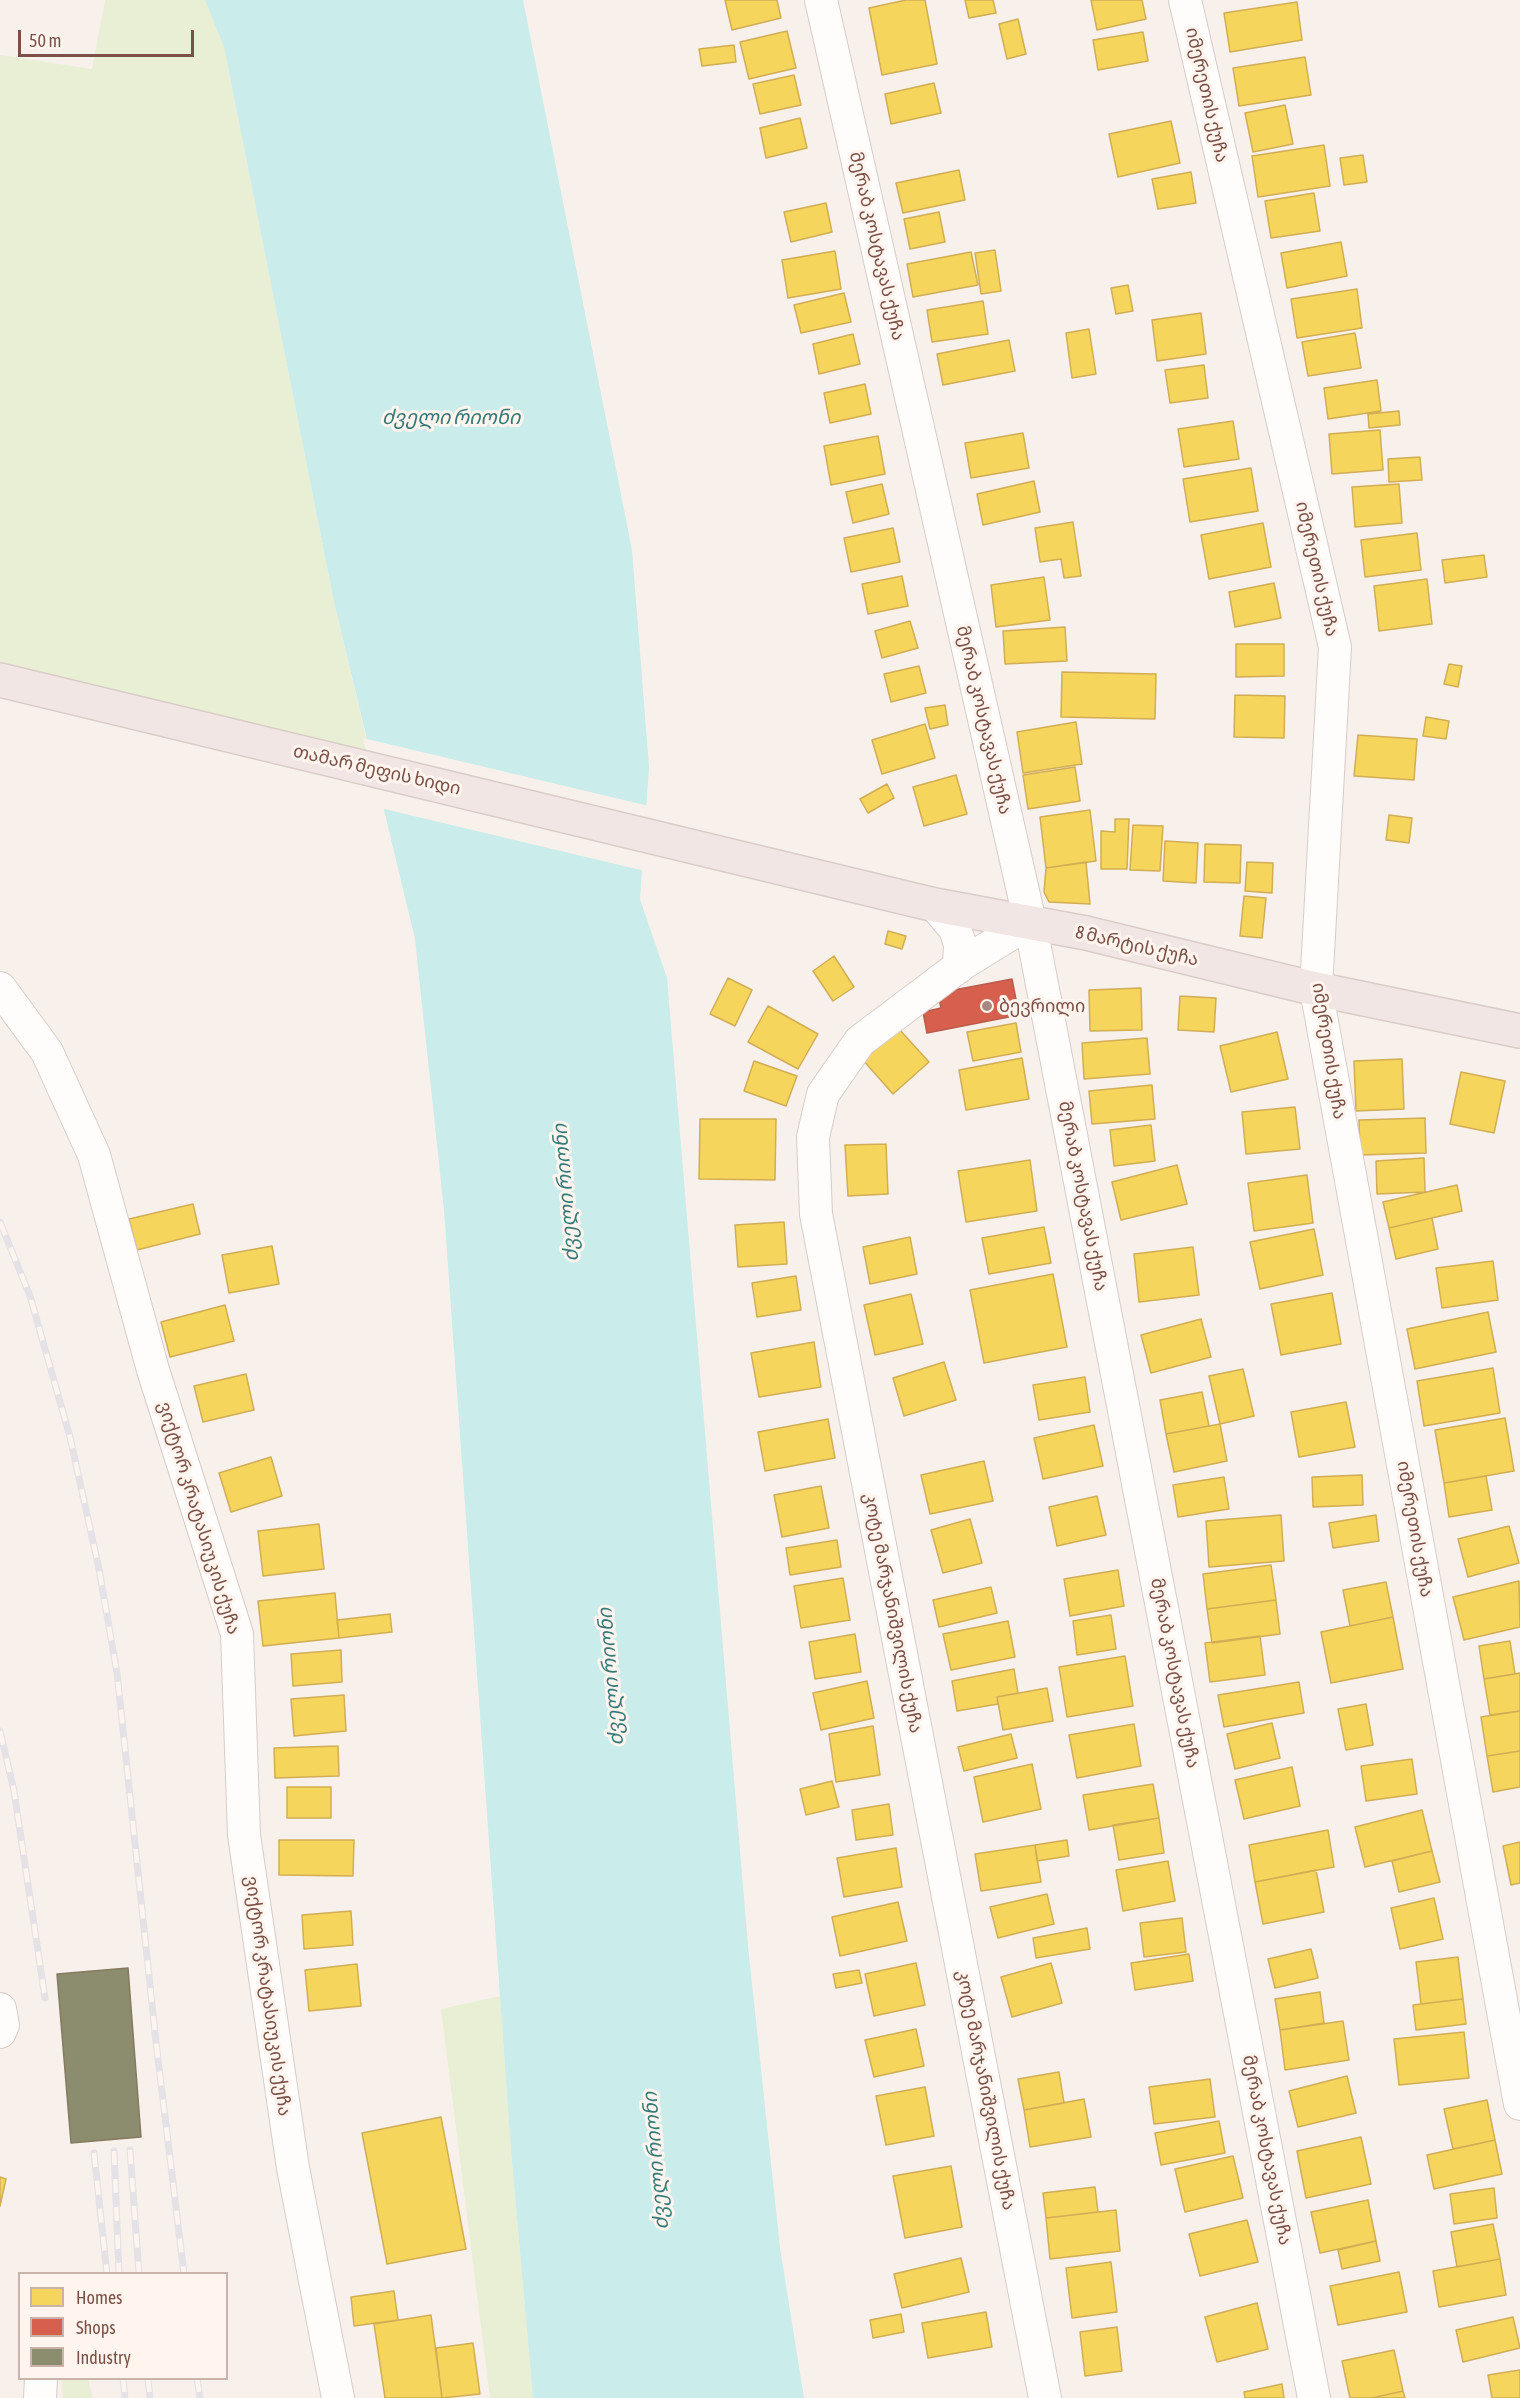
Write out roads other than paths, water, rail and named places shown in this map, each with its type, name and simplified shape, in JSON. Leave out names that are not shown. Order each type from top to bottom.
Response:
[{"type":"highway","name":"თამარ მეფის ხიდი","points":[[0,680],[754,860]]},
{"type":"highway","name":"8 მარტის ქუჩა","points":[[754,860],[935,905],[1098,936],[1316,989],[1520,1031]]},
{"type":"street","name":"მერაბ კოსტავას ქუჩა","points":[[821,0],[1030,922],[1314,2398]]},
{"type":"street","name":"იმერეთის ქუჩა","points":[[1185,0],[1335,647],[1316,989],[1520,2104]]},
{"type":"street","points":[[935,905],[955,929],[960,945],[958,967]]},
{"type":"street","name":"კოტე მარჯანიშვილის ქუჩა","points":[[1030,922],[958,967],[860,1041],[823,1094],[813,1137],[816,1214],[1045,2398]]},
{"type":"street","name":"ვიქტორ კრატასიუკის ქუჩა","points":[[0,988],[47,1052],[94,1155],[153,1370],[237,1634],[244,1835],[293,2168],[338,2398]]},
{"type":"street","points":[[0,2009],[3,2025],[0,2032]]},
{"type":"street","points":[[40,2380],[40,2398]]},
{"type":"water","name":"ძველი რიონი","points":[[205,0],[523,0],[632,550],[649,767],[640,899],[667,978],[748,1946],[780,2248],[804,2398],[533,2398],[511,2151],[444,1210],[415,939],[334,602],[224,47]]},
{"type":"railway","points":[[0,1222],[30,1296],[70,1437],[99,1569],[117,1673],[156,2042],[184,2272]]},
{"type":"railway","points":[[0,1731],[14,1791],[45,1998]]},
{"type":"railway","points":[[130,2150],[139,2272]]},
{"type":"railway","points":[[114,2151],[119,2272]]},
{"type":"railway","points":[[94,2153],[107,2272]]},
{"type":"railway","points":[[123,2380],[125,2398]]},
{"type":"railway","points":[[148,2380],[150,2398]]},
{"type":"railway","points":[[197,2380],[200,2398]]},
{"type":"place","name":"ბევრილი","points":[[987,1006]]}]
